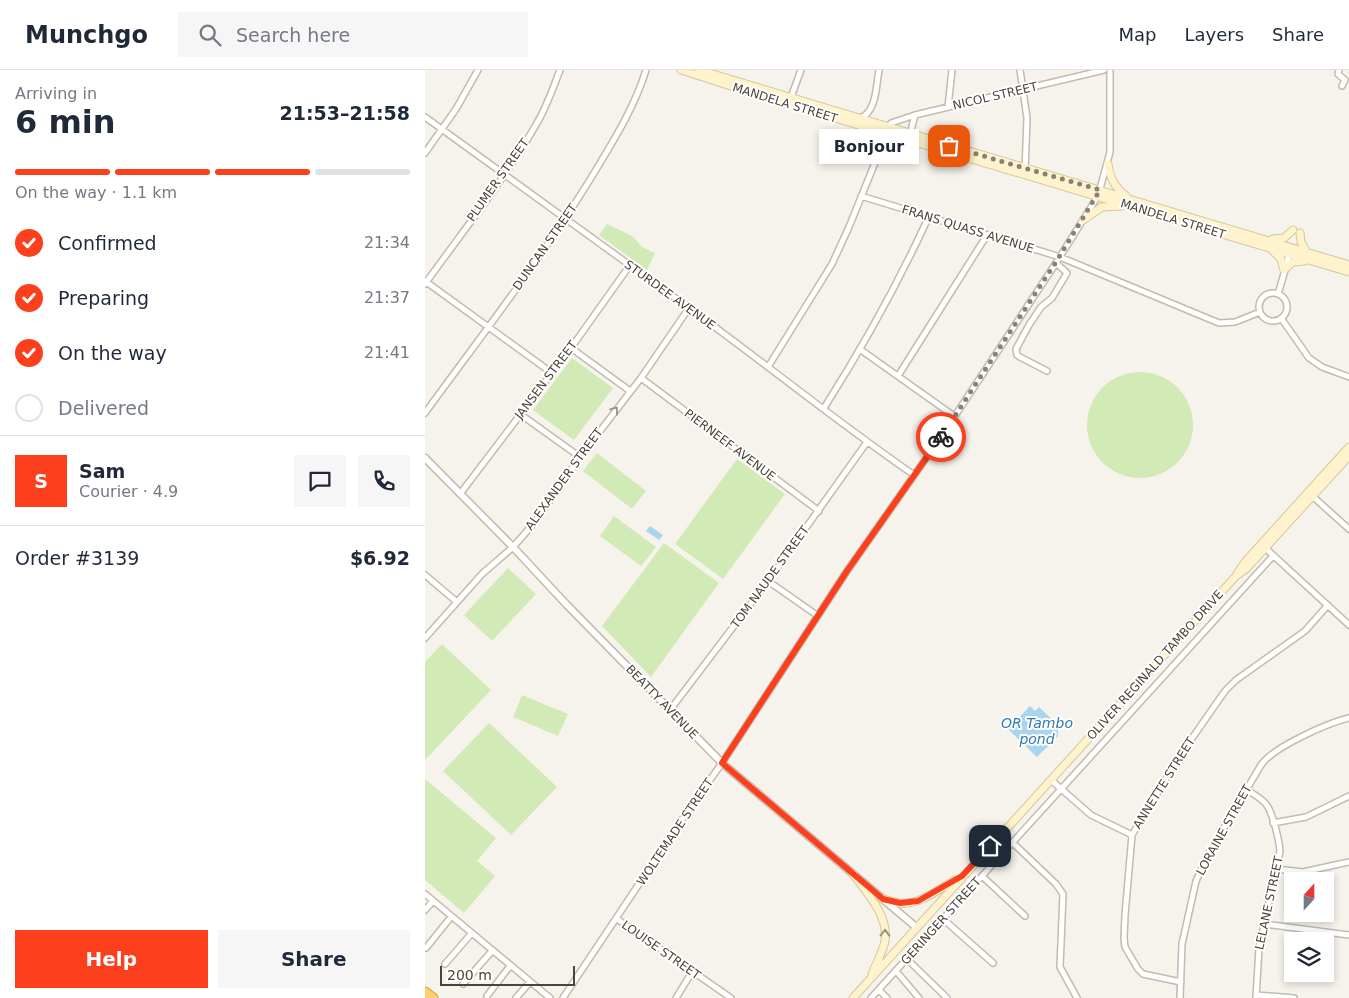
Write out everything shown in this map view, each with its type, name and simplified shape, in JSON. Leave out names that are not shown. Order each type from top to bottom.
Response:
[{"type":"highway","points":[[425,993],[432,998]]},
{"type":"main road","name":"MANDELA STREET","points":[[681,70],[724,77]]},
{"type":"main road","name":"MANDELA STREET","points":[[699,70],[724,77],[789,101],[1099,193],[1267,247],[1290,252],[1307,252],[1349,265]]},
{"type":"main road","name":"MANDELA STREET","points":[[789,101],[858,119],[887,131],[910,134],[1025,171]]},
{"type":"main road","points":[[1108,164],[1110,177],[1115,186],[1130,203]]},
{"type":"main road","name":"MANDELA STREET","points":[[1130,203],[1263,238],[1290,252],[1349,272]]},
{"type":"main road","points":[[1083,220],[1102,208],[1130,203]]},
{"type":"main road","points":[[1263,238],[1282,239],[1296,232],[1307,252]]},
{"type":"main road","points":[[1267,247],[1279,256],[1284,270],[1293,262],[1311,260]]},
{"type":"main road","name":"OLIVER REGINALD TAMBO DRIVE","points":[[853,998],[1236,576],[1246,569],[1263,546],[1349,447]]},
{"type":"main road","name":"OLIVER REGINALD TAMBO DRIVE","points":[[1310,494],[1349,456]]},
{"type":"main road","points":[[853,874],[871,898],[885,924],[885,943],[870,979]]},
{"type":"main road","points":[[883,899],[900,903],[918,901],[962,876]]},
{"type":"street","points":[[425,153],[456,109],[478,70]]},
{"type":"street","name":"PLUMER STREET","points":[[425,283],[504,174],[538,122],[560,70]]},
{"type":"street","name":"DUNCAN STREET","points":[[425,413],[565,220],[624,123],[640,90],[646,70]]},
{"type":"street","points":[[789,101],[801,70]]},
{"type":"street","points":[[858,119],[866,115],[872,107],[879,70]]},
{"type":"street","points":[[948,107],[952,70]]},
{"type":"street","points":[[1020,70],[1027,118],[1025,171]]},
{"type":"street","name":"NICOL STREET","points":[[887,131],[891,123],[915,115],[1104,70]]},
{"type":"street","name":"WOLTEMADE STREET","points":[[563,998],[681,820],[722,763],[847,571],[914,475],[1058,260],[1099,193],[1108,164],[1111,145],[1109,70]]},
{"type":"street","points":[[1339,70],[1338,74],[1345,80],[1342,86]]},
{"type":"street","points":[[910,134],[915,115]]},
{"type":"street","name":"STURDEE AVENUE","points":[[425,117],[689,308],[867,442],[914,475]]},
{"type":"street","points":[[768,367],[832,264],[887,131]]},
{"type":"street","name":"FRANS QUASS AVENUE","points":[[861,196],[987,235],[1223,323],[1235,322],[1260,312]]},
{"type":"street","points":[[824,408],[861,350],[901,276],[929,216]]},
{"type":"street","points":[[898,376],[987,235]]},
{"type":"street","points":[[1278,294],[1290,252]]},
{"type":"street","points":[[1047,371],[1020,356],[1016,349],[1041,307],[1052,298],[1067,273],[1058,260]]},
{"type":"street","name":"JANSEN STREET","points":[[460,494],[571,348],[630,265]]},
{"type":"street","points":[[425,283],[552,373]]},
{"type":"street","points":[[1270,294],[1282,296],[1286,304],[1286,312],[1281,318],[1276,320],[1267,319],[1260,312],[1260,302],[1263,297],[1270,294]]},
{"type":"street","name":"ALEXANDER STREET","points":[[425,638],[482,574],[513,547],[535,522],[580,457],[641,378],[689,308]]},
{"type":"street","points":[[1281,318],[1303,352],[1313,362],[1349,377]]},
{"type":"street","points":[[571,348],[630,391]]},
{"type":"street","points":[[861,350],[954,416]]},
{"type":"street","name":"PIERNEEF AVENUE","points":[[641,378],[819,511]]},
{"type":"street","points":[[520,414],[580,457]]},
{"type":"street","name":"TOM NAUDE STREET","points":[[671,710],[768,581],[867,442]]},
{"type":"street","name":"BEATTY AVENUE","points":[[425,458],[722,763],[916,927]]},
{"type":"street","points":[[1310,494],[1349,529]]},
{"type":"street","points":[[1263,546],[1349,625]]},
{"type":"street","name":"GERINGER STREET","points":[[871,998],[1273,556]]},
{"type":"street","points":[[425,575],[457,602]]},
{"type":"street","points":[[768,581],[818,616]]},
{"type":"street","name":"ANNETTE STREET","points":[[1181,982],[1143,974],[1125,947],[1125,914],[1132,835],[1179,757],[1225,691],[1236,680],[1305,631],[1328,606]]},
{"type":"street","name":"LORAINE STREET","points":[[1180,998],[1182,944],[1196,881],[1208,855],[1246,789],[1268,756],[1323,727],[1349,718]]},
{"type":"street","points":[[1051,780],[1091,815],[1132,835]]},
{"type":"street","name":"LELANE STREET","points":[[1246,789],[1266,804],[1280,852],[1257,958],[1256,997]]},
{"type":"street","points":[[1273,823],[1306,817],[1349,796]]},
{"type":"street","points":[[1013,843],[1056,884],[1063,894],[1060,967],[1077,998]]},
{"type":"street","points":[[1276,870],[1303,872],[1349,862]]},
{"type":"street","points":[[982,876],[1025,916]]},
{"type":"street","points":[[425,894],[550,998]]},
{"type":"street","points":[[425,910],[433,901]]},
{"type":"street","points":[[427,948],[451,917]]},
{"type":"street","name":"LOUISE STREET","points":[[617,919],[731,998]]},
{"type":"street","points":[[943,919],[993,963]]},
{"type":"street","points":[[1264,924],[1349,935]]},
{"type":"street","points":[[445,964],[471,934]]},
{"type":"street","points":[[463,984],[493,951]]},
{"type":"street","points":[[907,959],[947,998]]},
{"type":"street","points":[[487,996],[510,966]]},
{"type":"street","points":[[896,971],[919,998]]},
{"type":"street","points":[[676,998],[692,972]]},
{"type":"street","points":[[516,998],[530,982]]},
{"type":"street","points":[[879,990],[887,998]]},
{"type":"street","points":[[1256,997],[1294,998]]},
{"type":"green space","points":[[607,224],[632,236],[642,247],[655,253],[647,270],[599,235]]},
{"type":"green space","points":[[572,358],[613,388],[574,440],[533,410]]},
{"type":"green space","points":[[1140,372],[1160,376],[1178,387],[1189,405],[1193,425],[1189,445],[1178,463],[1160,474],[1140,478],[1120,474],[1102,463],[1091,445],[1087,425],[1091,405],[1102,387],[1120,376]]},
{"type":"green space","points":[[597,453],[646,491],[632,509],[583,471]]},
{"type":"green space","points":[[737,459],[785,494],[723,579],[675,544]]},
{"type":"green space","points":[[614,516],[656,547],[641,566],[600,536]]},
{"type":"green space","points":[[664,543],[719,583],[651,677],[602,626]]},
{"type":"green space","points":[[508,568],[536,594],[492,641],[464,615]]},
{"type":"green space","points":[[442,644],[491,690],[425,760],[425,662]]},
{"type":"green space","points":[[522,695],[568,714],[558,736],[513,717]]},
{"type":"green space","points":[[489,723],[557,787],[511,835],[443,771]]},
{"type":"green space","points":[[425,779],[496,838],[477,861],[495,876],[464,913],[425,880]]},
{"type":"water","points":[[650,526],[663,535],[659,540],[646,531]]},
{"type":"water","name":"OR Tambo pond","points":[[1030,706],[1035,711],[1039,707],[1058,725],[1058,736],[1037,757],[1008,729]]},
{"type":"way so far","points":[[941,437],[1056,262],[1100,190],[949,146]]},
{"type":"place","name":"Bonjour","points":[[949,146]]},
{"type":"route","points":[[941,437],[847,571],[722,763],[883,899],[900,903],[918,901],[962,876],[990,846]]}]
